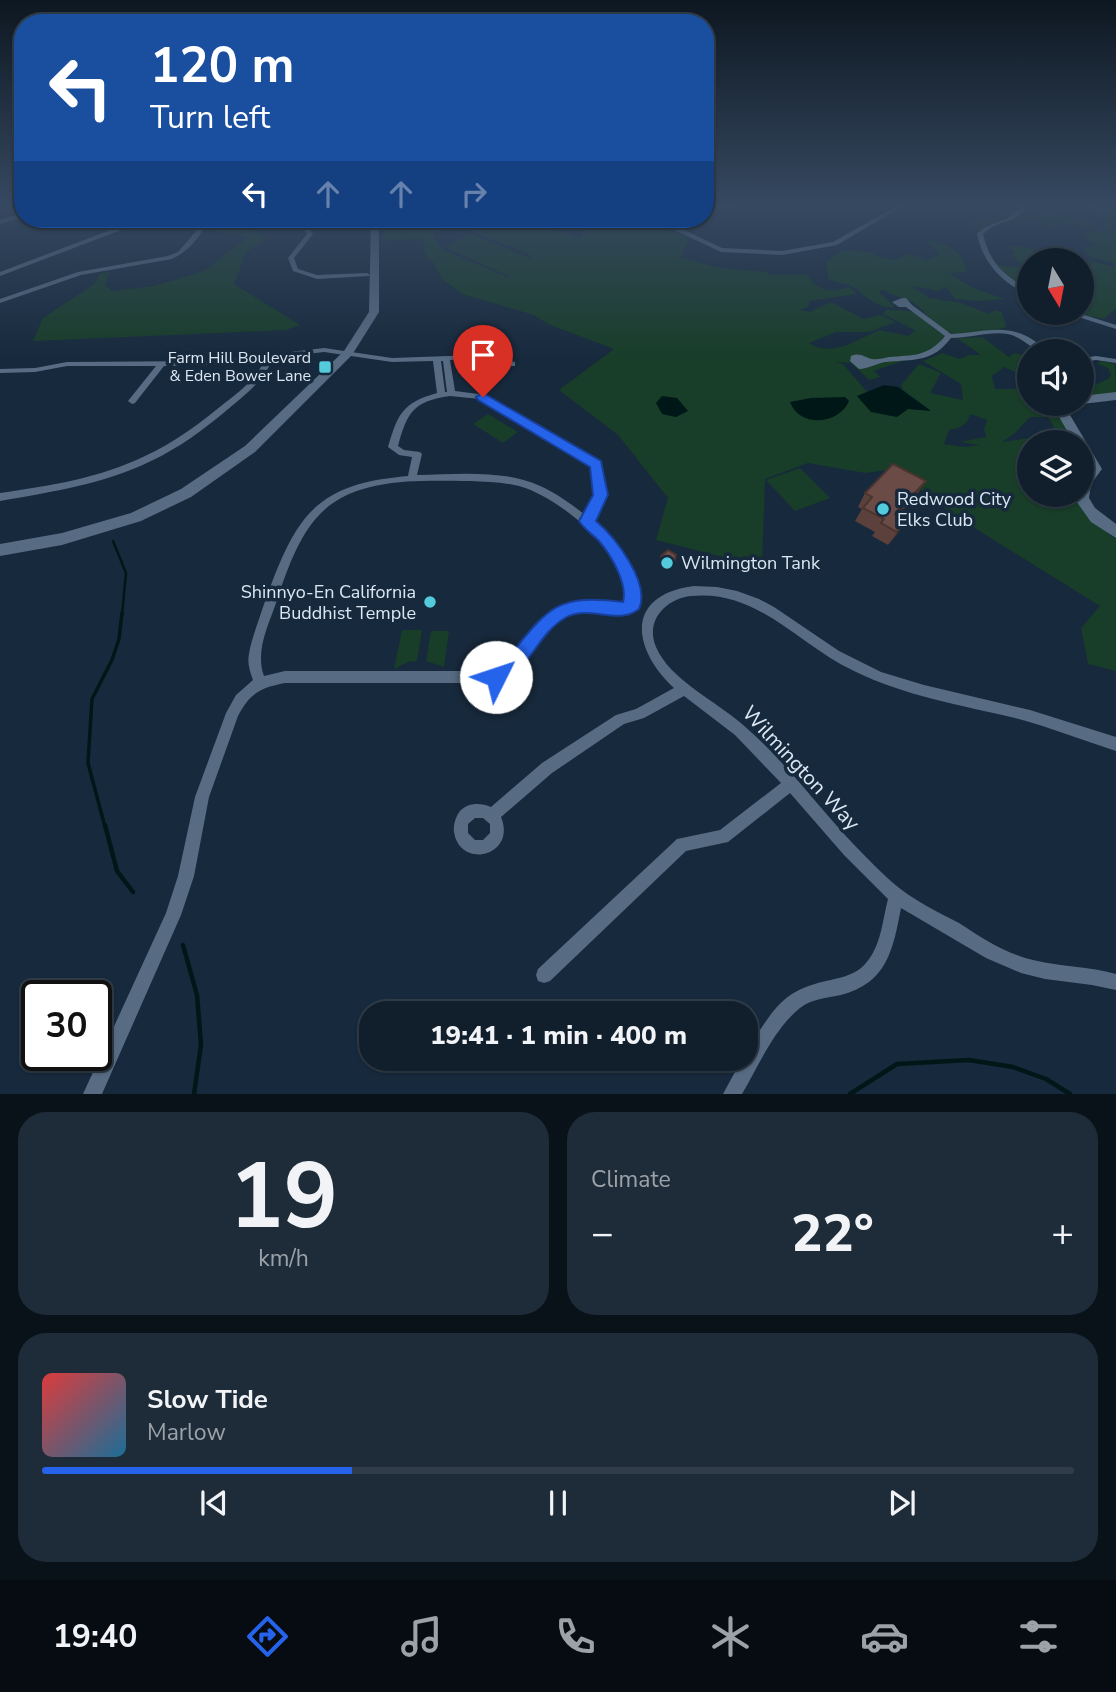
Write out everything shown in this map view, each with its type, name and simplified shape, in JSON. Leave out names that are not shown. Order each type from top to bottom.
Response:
[{"type":"main road","points":[[367,257],[365,313],[368,318]]},
{"type":"main road","points":[[0,550],[62,540],[136,517],[186,493],[250,449],[348,353],[360,336],[368,318],[374,312],[374,257]]},
{"type":"main road","points":[[1094,399],[1116,396]]},
{"type":"main road","points":[[1088,507],[1095,518],[1116,532]]},
{"type":"street","points":[[0,274],[44,257]]},
{"type":"street","points":[[5,303],[80,273],[172,257]]},
{"type":"street","points":[[292,257],[295,270],[317,277],[367,275]]},
{"type":"street","points":[[986,257],[1004,279],[1017,286]]},
{"type":"street","points":[[908,305],[949,336],[1012,331],[1029,339]]},
{"type":"street","points":[[1094,320],[1116,327]]},
{"type":"street","points":[[871,361],[925,357],[936,352],[949,336]]},
{"type":"street","points":[[0,371],[35,370],[66,364],[160,365],[269,358],[324,350],[392,360],[477,357],[512,364]]},
{"type":"street","points":[[442,357],[446,394]]},
{"type":"street","points":[[0,497],[72,486],[151,459],[198,431],[257,380],[269,358]]},
{"type":"street","points":[[1094,358],[1116,361]]},
{"type":"street","points":[[132,401],[160,365]]},
{"type":"street","points":[[412,479],[416,454],[396,451],[393,447],[401,421],[419,403],[446,394],[483,397],[592,461],[598,469],[600,495],[592,515],[586,521]]},
{"type":"street","points":[[92,1094],[173,915],[186,876],[202,797],[232,713],[240,699],[260,682],[285,677],[487,678],[503,674],[548,621],[560,612],[593,605],[626,609],[632,604],[630,580],[605,538],[586,521],[531,486],[517,482],[412,479],[390,480],[353,488],[327,503],[298,535],[257,645],[253,662],[260,682]]},
{"type":"street","name":"Wilmington Way","points":[[1116,744],[1021,714],[896,683],[834,655],[773,611],[746,596],[691,591],[668,597],[650,612],[647,628],[649,643],[657,660],[684,689],[745,735],[850,852],[896,896],[1021,965],[1044,970],[1081,972],[1116,982]]},
{"type":"street","points":[[493,815],[547,768],[621,719],[639,714],[684,689]]},
{"type":"street","points":[[544,975],[682,844],[723,837],[790,784]]},
{"type":"street","points":[[732,1094],[778,1020],[796,1000],[854,983],[870,973],[880,958],[896,896]]},
{"type":"green space","points":[[222,257],[244,257],[234,284],[300,325],[286,330],[33,341],[43,318],[96,283],[99,274],[110,272],[105,285],[112,291],[154,286],[204,271]]},
{"type":"green space","points":[[426,257],[460,257],[507,277],[509,276],[467,257],[528,257],[535,260],[531,257],[680,257],[719,268],[766,272],[771,275],[806,274],[825,290],[849,287],[857,294],[809,301],[809,306],[800,310],[810,312],[831,302],[863,319],[881,315],[896,322],[869,332],[836,332],[809,343],[827,349],[844,346],[879,330],[909,336],[915,330],[883,314],[886,310],[915,313],[945,335],[934,350],[874,371],[880,377],[869,380],[851,363],[835,362],[843,364],[888,416],[908,409],[930,410],[903,390],[901,385],[919,364],[941,373],[930,393],[963,400],[961,384],[923,361],[942,353],[960,359],[968,355],[981,355],[957,338],[982,337],[1009,357],[1017,354],[1017,373],[1004,367],[992,376],[995,389],[1017,389],[1017,416],[1059,416],[1067,430],[1056,430],[1048,417],[1030,417],[1002,442],[1017,440],[1017,507],[1082,507],[1090,520],[1116,539],[1116,671],[1088,664],[1081,628],[1100,606],[887,470],[865,473],[808,463],[765,479],[762,567],[656,540],[668,498],[618,435],[559,390],[614,349],[548,324],[534,315],[462,294],[442,279],[434,263]],"holes":[[[970,414],[987,420],[984,429],[986,437],[960,442],[979,445],[965,447],[944,444],[949,430],[962,426]]]},
{"type":"green space","points":[[833,257],[880,257],[893,260],[919,257],[927,260],[933,257],[961,257],[967,272],[949,273],[973,288],[1005,299],[955,299],[946,287],[937,291],[912,286],[929,298],[961,303],[989,314],[995,310],[1002,312],[1006,327],[980,333],[954,334],[938,326],[907,299],[884,290],[878,291],[895,307],[883,306],[852,286],[828,279],[826,262]]},
{"type":"green space","points":[[1094,257],[1116,257],[1116,308],[1104,319],[1094,317],[1094,262],[1114,267],[1115,263]]},
{"type":"green space","points":[[995,265],[1017,267],[1017,288]]},
{"type":"green space","points":[[1101,361],[1115,364],[1116,394],[1094,397],[1094,384],[1111,375],[1108,368],[1097,364]]},
{"type":"green space","points":[[488,414],[518,432],[503,443],[473,424]]},
{"type":"green space","points":[[800,468],[830,498],[795,511],[766,480]]},
{"type":"green space","points":[[402,630],[422,630],[417,661],[394,669]]},
{"type":"green space","points":[[431,631],[449,631],[444,667],[426,661]]},
{"type":"shaded area","points":[[884,385],[898,387],[931,411],[908,409],[897,417],[871,412],[857,396]]},
{"type":"shaded area","points":[[662,396],[677,398],[688,411],[676,417],[662,414],[656,403]]},
{"type":"shaded area","points":[[845,397],[849,401],[844,409],[828,419],[819,420],[802,416],[790,402],[811,398]]},
{"type":"building","points":[[893,464],[926,481],[895,514],[906,521],[897,532],[881,523],[884,519],[863,508],[872,497],[865,493]]},
{"type":"building","points":[[668,550],[676,555],[675,560],[670,562],[661,556]]},
{"type":"waterway","points":[[113,541],[126,573],[122,615]]},
{"type":"waterway","points":[[105,827],[88,763],[92,699],[112,660],[119,639],[122,613]]},
{"type":"waterway","points":[[105,825],[117,871],[133,892]]},
{"type":"waterway","points":[[183,945],[197,995],[201,1045],[194,1094]]},
{"type":"waterway","points":[[850,1094],[897,1064],[969,1060],[1013,1067],[1046,1079],[1070,1094]]},
{"type":"place","name":"Farm Hill Boulevard & Eden Bower Lane","points":[[325,367]]},
{"type":"place","name":"Redwood City Elks Club","points":[[883,509]]},
{"type":"place","name":"Wilmington Tank","points":[[667,563]]},
{"type":"place","name":"Shinnyo-En California Buddhist Temple","points":[[430,602]]},
{"type":"route","points":[[483,397],[596,465],[600,495],[592,515],[586,521],[605,538],[633,588],[632,604],[626,609],[593,605],[560,612],[548,621],[510,668],[496,677]]}]
